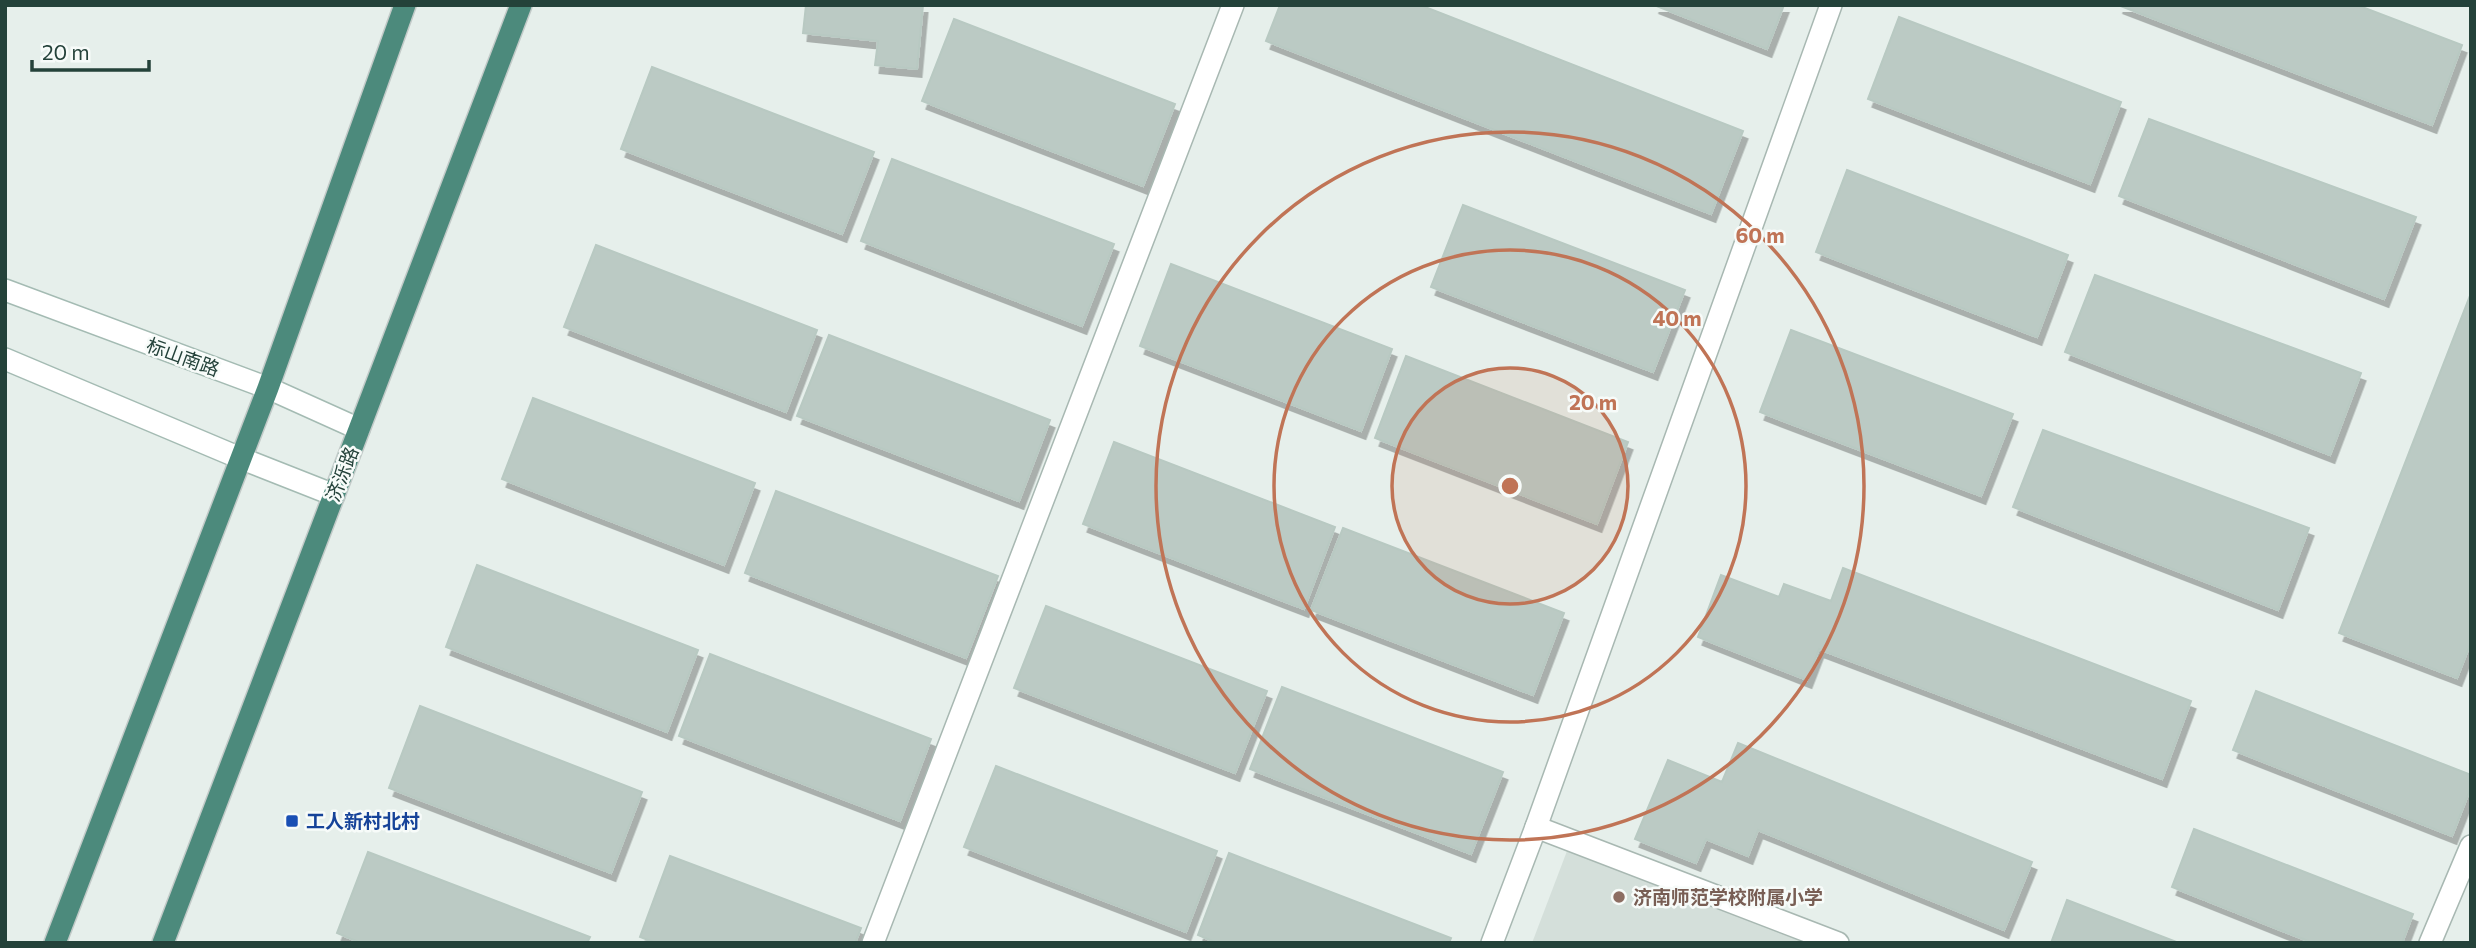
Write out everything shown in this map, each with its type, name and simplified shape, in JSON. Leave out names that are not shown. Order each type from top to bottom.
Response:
[{"type":"highway","points":[[55,943],[268,388],[405,5]]},
{"type":"highway","name":"济泺路","points":[[163,943],[521,5]]},
{"type":"street","points":[[873,943],[1233,5]]},
{"type":"street","points":[[1492,943],[1831,5]]},
{"type":"street","name":"标山南路","points":[[5,290],[268,388],[359,429]]},
{"type":"street","points":[[5,359],[334,495]]},
{"type":"street","points":[[1536,827],[1838,943]]},
{"type":"street","points":[[2430,943],[2471,846]]},
{"type":"shaded area","name":"济南师范学校附属小学","points":[[1567,851],[1809,943],[1532,943]]},
{"type":"building","points":[[806,5],[923,5],[917,69],[875,65],[878,41],[803,33]]},
{"type":"building","points":[[1280,5],[1420,5],[1743,131],[1711,214],[1266,41]]},
{"type":"building","points":[[1654,5],[1784,5],[1767,49]]},
{"type":"building","points":[[2118,5],[2357,5],[2462,45],[2432,125]]},
{"type":"building","points":[[1899,17],[2121,102],[2090,184],[1868,99]]},
{"type":"building","points":[[954,19],[1175,104],[1143,186],[922,101]]},
{"type":"building","points":[[652,67],[874,152],[842,234],[621,149]]},
{"type":"building","points":[[2149,119],[2416,217],[2384,299],[2119,196]]},
{"type":"building","points":[[892,159],[1114,244],[1082,326],[861,241]]},
{"type":"building","points":[[1847,170],[2068,255],[2037,337],[1816,252]]},
{"type":"building","points":[[1463,205],[1685,290],[1653,372],[1431,287]]},
{"type":"building","points":[[596,245],[817,330],[786,412],[564,327]]},
{"type":"building","points":[[1171,264],[1392,349],[1361,431],[1140,346]]},
{"type":"building","points":[[2095,275],[2361,373],[2330,455],[2065,352]]},
{"type":"building","points":[[2471,293],[2471,642],[2457,678],[2339,633]]},
{"type":"building","points":[[1791,330],[2013,414],[1981,496],[1760,412]]},
{"type":"building","points":[[829,335],[1050,420],[1019,501],[797,416]]},
{"type":"building","points":[[1406,356],[1628,442],[1597,524],[1375,438]]},
{"type":"building","points":[[533,398],[755,483],[724,565],[502,479]]},
{"type":"building","points":[[2043,430],[2309,528],[2278,610],[2013,507]]},
{"type":"building","points":[[1114,442],[1335,527],[1304,609],[1083,524]]},
{"type":"building","points":[[776,491],[998,576],[966,658],[745,573]]},
{"type":"building","points":[[1343,528],[1564,613],[1533,695],[1311,610]]},
{"type":"building","points":[[477,565],[698,650],[667,732],[446,647]]},
{"type":"building","points":[[1843,568],[2191,701],[2162,779],[1819,649],[1807,680],[1698,637],[1721,575],[1779,597],[1784,584],[1831,601]]},
{"type":"building","points":[[1046,606],[1267,691],[1235,773],[1014,688]]},
{"type":"building","points":[[710,654],[931,739],[900,821],[679,736]]},
{"type":"building","points":[[1282,687],[1503,772],[1471,854],[1250,769]]},
{"type":"building","points":[[2256,691],[2471,775],[2471,787],[2452,836],[2233,750]]},
{"type":"building","points":[[420,706],[642,792],[611,873],[389,788]]},
{"type":"building","points":[[1738,743],[2032,862],[2004,930],[1758,830],[1748,856],[1706,839],[1696,863],[1635,839],[1668,760],[1722,782]]},
{"type":"building","points":[[996,766],[1217,851],[1186,932],[964,847]]},
{"type":"building","points":[[2194,829],[2413,914],[2402,943],[2313,943],[2172,887]]},
{"type":"building","points":[[368,852],[590,937],[587,943],[361,943],[337,933]]},
{"type":"building","points":[[1229,853],[1451,938],[1449,943],[1217,943],[1198,935]]},
{"type":"building","points":[[670,856],[861,928],[855,943],[656,943],[640,937]]},
{"type":"building","points":[[2067,900],[2179,943],[2051,943]]},
{"type":"place","name":"工人新村北村","points":[[292,821]]},
{"type":"place","name":"济南师范学校附属小学","points":[[1619,897]]}]
